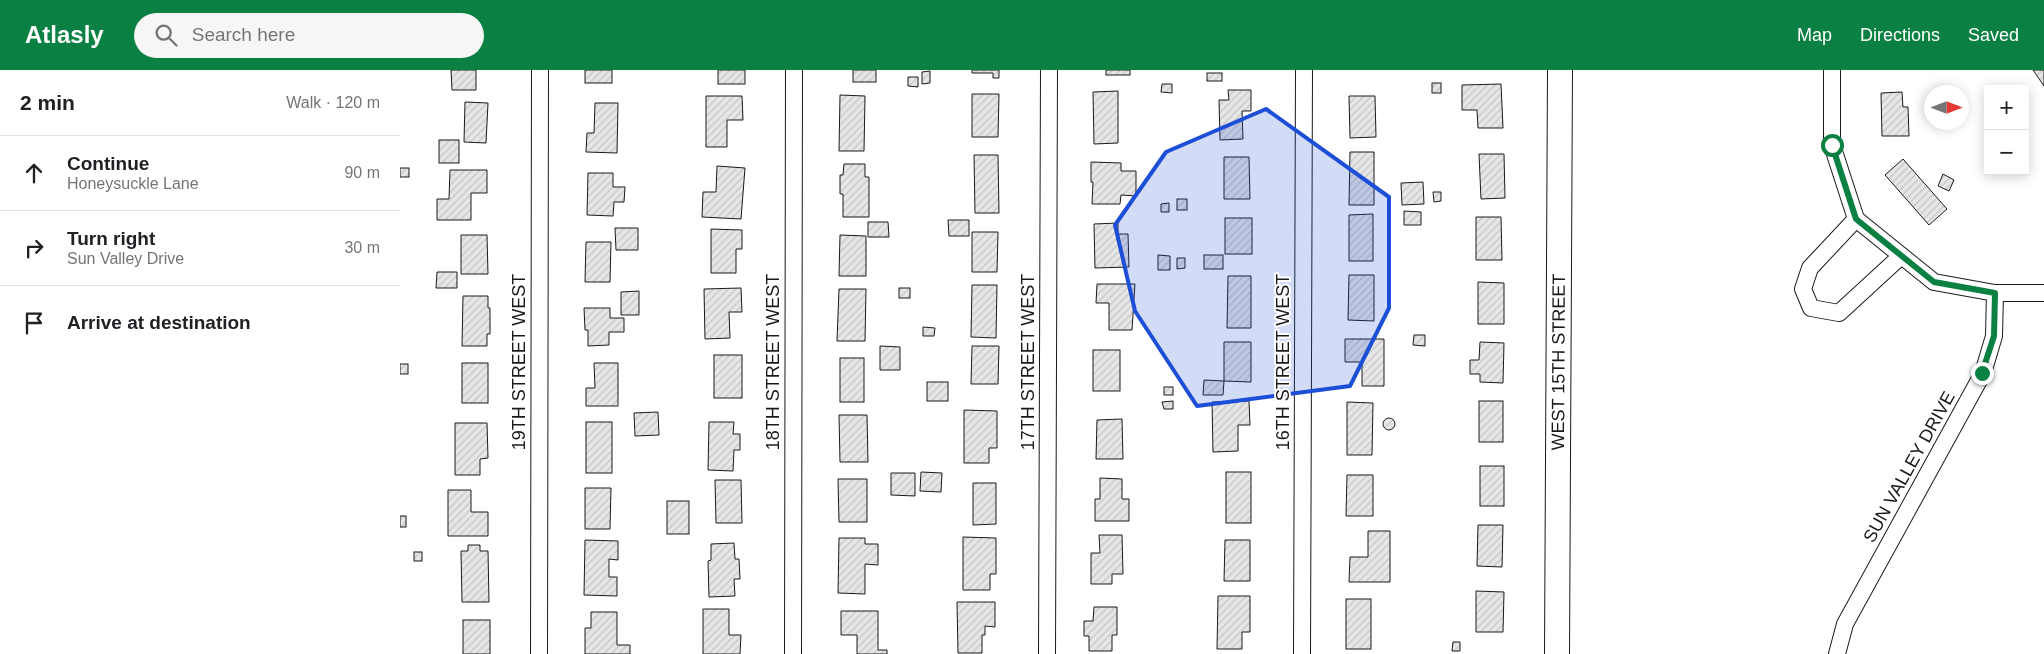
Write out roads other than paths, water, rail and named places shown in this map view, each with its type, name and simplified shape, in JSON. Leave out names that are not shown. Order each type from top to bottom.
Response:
[{"type":"street","name":"19TH STREET WEST","points":[[538,654],[540,70]]},
{"type":"street","name":"18TH STREET WEST","points":[[793,654],[794,70]]},
{"type":"street","name":"17TH STREET WEST","points":[[1047,654],[1049,70]]},
{"type":"street","name":"16TH STREET WEST","points":[[1302,654],[1304,70]]},
{"type":"street","name":"WEST 15TH STREET","points":[[1557,654],[1560,70]]},
{"type":"street","points":[[1832,70],[1832,145],[1856,219],[1934,282],[1995,293],[2044,293]]},
{"type":"street","points":[[1856,219],[1810,268],[1803,289],[1811,308],[1839,313],[1901,256]]},
{"type":"street","name":"SUN VALLEY DRIVE","points":[[1837,654],[1845,624],[1982,373],[1994,336],[1995,293]]}]
